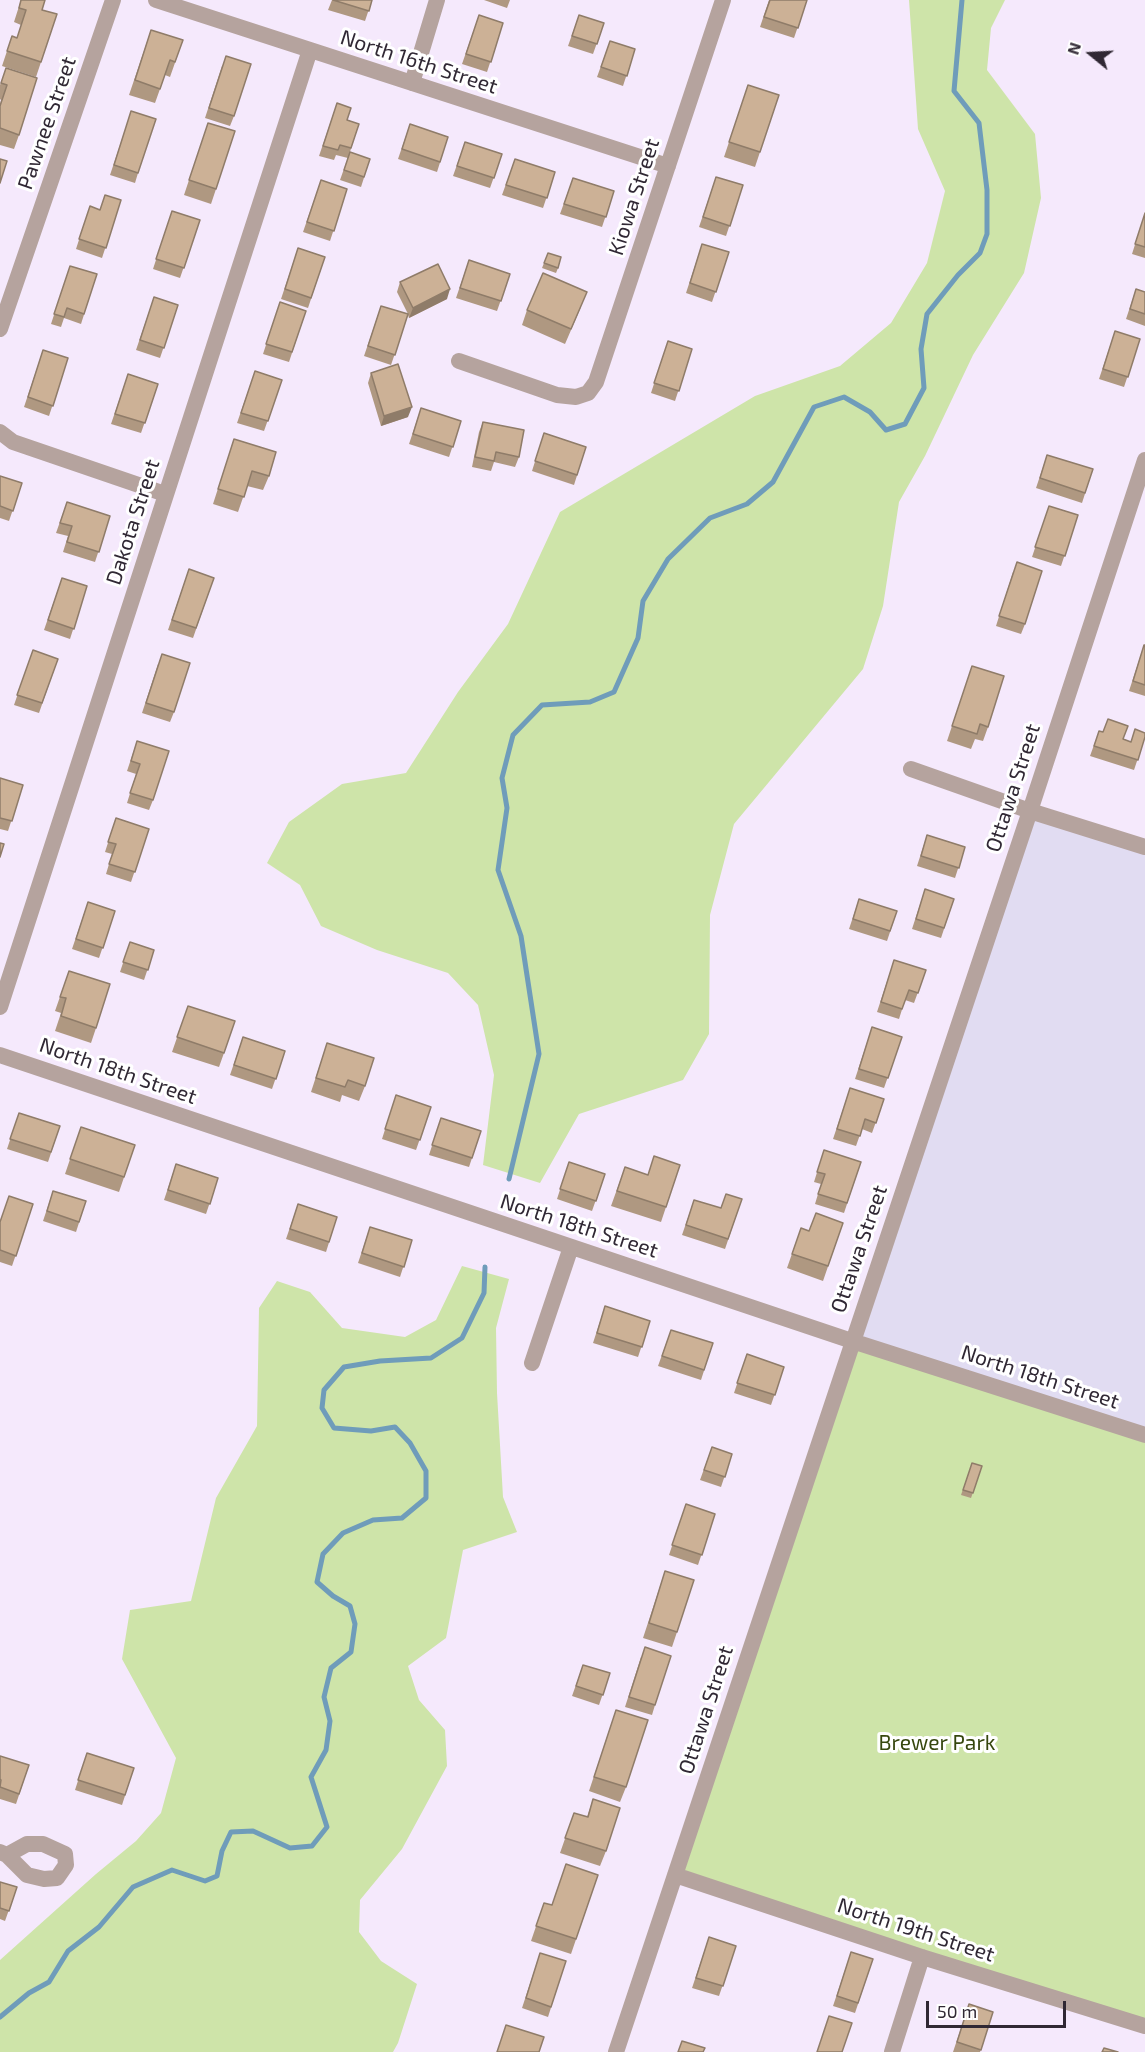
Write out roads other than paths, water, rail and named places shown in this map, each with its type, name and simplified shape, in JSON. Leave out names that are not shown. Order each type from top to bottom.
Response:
[{"type":"street","name":"Pawnee Street","points":[[0,329],[113,0]]},
{"type":"street","name":"North 16th Street","points":[[156,0],[668,166]]},
{"type":"street","points":[[412,83],[437,0]]},
{"type":"street","name":"Kiowa Street","points":[[459,361],[557,395],[576,397],[588,393],[596,382],[723,0]]},
{"type":"street","name":"Dakota Street","points":[[0,1007],[309,50]]},
{"type":"street","points":[[0,432],[13,442],[165,494]]},
{"type":"street","name":"Ottawa Street","points":[[616,2052],[1145,460]]},
{"type":"street","points":[[911,769],[1030,811],[1145,847]]},
{"type":"street","name":"North 18th Street","points":[[0,1054],[852,1341],[1145,1435]]},
{"type":"street","points":[[532,1363],[571,1246]]},
{"type":"street","name":"North 19th Street","points":[[675,1875],[922,1957],[1145,2026]]},
{"type":"street","points":[[892,2052],[922,1957]]},
{"type":"waterway","points":[[509,1179],[539,1054],[521,936],[498,870],[507,808],[502,778],[513,735],[542,705],[590,702],[614,692],[638,638],[643,601],[668,559],[710,518],[747,504],[773,482],[814,407],[844,397],[870,412],[886,430],[905,424],[924,388],[921,349],[927,314],[958,275],[980,253],[987,234],[987,190],[979,123],[954,91],[962,0]]},
{"type":"waterway","points":[[0,2017],[29,1993],[49,1982],[68,1951],[99,1927],[133,1887],[172,1870],[205,1881],[217,1876],[222,1851],[231,1832],[253,1831],[290,1848],[312,1846],[327,1827],[311,1777],[326,1750],[330,1721],[324,1697],[331,1668],[351,1652],[355,1624],[350,1606],[333,1596],[317,1582],[323,1554],[343,1533],[373,1520],[402,1518],[426,1498],[426,1471],[410,1443],[395,1427],[371,1431],[334,1428],[322,1408],[324,1390],[344,1367],[380,1361],[431,1358],[462,1338],[484,1293],[485,1267]]},
{"type":"park label","name":"Brewer Park","points":[[937,1743]]}]
